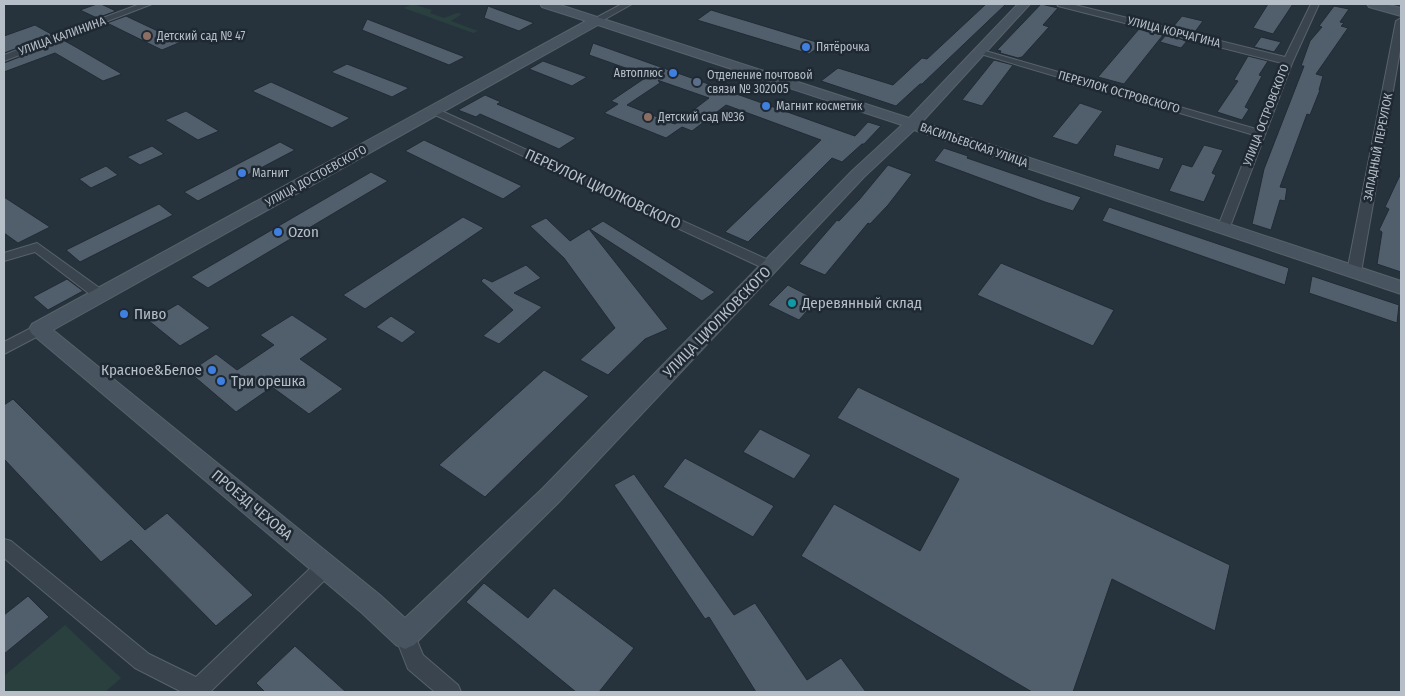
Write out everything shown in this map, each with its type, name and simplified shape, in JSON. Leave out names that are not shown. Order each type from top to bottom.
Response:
[{"type":"street","name":"УЛИЦА КАЛИНИНА","points":[[4,58],[148,4]]},
{"type":"street","name":"ВАСИЛЬЕВСКАЯ УЛИЦА","points":[[546,4],[1401,288]]},
{"type":"street","name":"УЛИЦА ДОСТОЕВСКОГО","points":[[4,349],[628,4]]},
{"type":"street","name":"УЛИЦА ЦИОЛКОВСКОГО","points":[[405,636],[550,496],[858,174],[912,124],[1024,4]]},
{"type":"street","name":"УЛИЦА КОРЧАГИНА","points":[[1061,4],[1288,61]]},
{"type":"street","name":"УЛИЦА ОСТРОВСКОГО","points":[[1223,229],[1288,61],[1315,4]]},
{"type":"street","points":[[1373,4],[1401,12]]},
{"type":"street","name":"ЗАПАДНЫЙ ПЕРЕУЛОК","points":[[1354,272],[1401,21]]},
{"type":"street","name":"ПЕРЕУЛОК ОСТРОВСКОГО","points":[[979,52],[1259,133]]},
{"type":"street","name":"ПЕРЕУЛОК ЦИОЛКОВСКОГО","points":[[435,111],[770,266]]},
{"type":"street","points":[[4,258],[37,247],[100,295]]},
{"type":"street","name":"ПРОЕЗД ЧЕХОВА","points":[[39,329],[371,604],[405,636],[415,662],[451,692]]},
{"type":"street","points":[[4,547],[142,661],[200,690],[326,566]]},
{"type":"green space","points":[[412,4],[432,10],[430,13],[444,18],[457,13],[462,14],[451,21],[478,31],[473,33],[404,8]]},
{"type":"green space","points":[[65,625],[121,678],[105,692],[4,692],[4,676]]},
{"type":"building","points":[[97,4],[116,11],[97,18],[80,10]]},
{"type":"building","points":[[986,4],[1006,4],[922,84],[896,106],[821,81],[838,68],[893,85],[922,58],[927,59]]},
{"type":"building","points":[[1041,4],[1058,8],[1043,25],[1049,27],[1022,57],[1018,58],[1000,53],[1001,51],[997,50]]},
{"type":"building","points":[[1268,4],[1293,4],[1273,34],[1253,28]]},
{"type":"building","points":[[488,6],[534,23],[519,31],[484,18]]},
{"type":"building","points":[[1334,6],[1349,9],[1340,22],[1344,23],[1341,26],[1348,28],[1316,74],[1323,76],[1320,90],[1310,115],[1307,114],[1280,187],[1287,188],[1285,201],[1280,200],[1271,230],[1252,224],[1264,169],[1304,66],[1301,66],[1310,41],[1322,27],[1319,26]]},
{"type":"building","points":[[711,10],[823,44],[809,54],[697,20]]},
{"type":"building","points":[[126,16],[181,42],[162,50],[107,23]]},
{"type":"building","points":[[1182,16],[1203,21],[1194,33],[1173,27]]},
{"type":"building","points":[[367,19],[465,57],[449,65],[362,30]]},
{"type":"building","points":[[35,25],[53,35],[4,53],[4,36]]},
{"type":"building","points":[[1139,29],[1163,35],[1124,84],[1098,77]]},
{"type":"building","points":[[1166,35],[1187,41],[1181,48],[1160,42]]},
{"type":"building","points":[[1261,37],[1281,42],[1274,52],[1254,47]]},
{"type":"building","points":[[63,40],[122,74],[103,81],[55,53],[4,72],[4,63]]},
{"type":"building","points":[[593,43],[855,136],[868,122],[881,126],[864,144],[842,162],[832,158],[748,242],[725,232],[821,140],[726,105],[692,131],[682,127],[666,138],[604,113],[618,104],[611,101],[648,76],[589,55]],"holes":[[[658,80],[709,98],[675,124],[627,105],[660,83]]]},
{"type":"building","points":[[1248,56],[1268,61],[1259,75],[1262,76],[1245,107],[1249,109],[1242,120],[1217,112],[1238,81],[1234,80]]},
{"type":"building","points":[[994,60],[1013,65],[982,106],[962,100]]},
{"type":"building","points":[[543,61],[587,77],[572,86],[529,69]]},
{"type":"building","points":[[347,64],[409,88],[392,97],[331,72]]},
{"type":"building","points":[[271,82],[350,118],[332,128],[252,91]]},
{"type":"building","points":[[485,95],[501,102],[497,104],[576,138],[559,149],[480,114],[476,117],[458,110]]},
{"type":"building","points":[[1080,103],[1103,111],[1077,145],[1052,137]]},
{"type":"building","points":[[186,111],[219,131],[198,140],[165,120]]},
{"type":"building","points":[[424,140],[522,186],[503,199],[405,151]]},
{"type":"building","points":[[280,142],[295,150],[198,201],[184,192]]},
{"type":"building","points":[[1116,144],[1164,158],[1159,170],[1113,156]]},
{"type":"building","points":[[1204,145],[1223,150],[1212,173],[1216,175],[1204,202],[1169,191],[1182,164],[1192,167]]},
{"type":"building","points":[[152,146],[164,154],[140,165],[127,157]]},
{"type":"building","points":[[944,148],[968,156],[967,158],[1081,197],[1073,211],[1045,202],[934,161]]},
{"type":"building","points":[[888,165],[912,174],[888,205],[870,224],[868,223],[825,275],[799,264],[837,220],[839,221],[859,200]]},
{"type":"building","points":[[106,166],[118,175],[91,188],[79,179]]},
{"type":"building","points":[[371,172],[388,181],[208,288],[191,277]]},
{"type":"building","points":[[1401,173],[1401,272],[1377,264],[1382,232],[1379,230],[1389,209],[1385,207]]},
{"type":"building","points":[[4,197],[50,227],[18,243],[4,233]]},
{"type":"building","points":[[159,204],[173,215],[80,262],[66,250]]},
{"type":"building","points":[[1109,207],[1289,268],[1285,285],[1102,221]]},
{"type":"building","points":[[463,217],[484,228],[365,309],[343,295]]},
{"type":"building","points":[[546,218],[570,241],[589,229],[668,329],[645,339],[608,375],[580,360],[615,328],[564,258],[530,226]]},
{"type":"building","points":[[603,221],[715,292],[702,301],[590,229]]},
{"type":"building","points":[[1001,263],[1114,310],[1093,346],[977,295]]},
{"type":"building","points":[[526,265],[541,278],[514,293],[542,307],[499,344],[483,336],[513,310],[481,281],[484,278],[492,282]]},
{"type":"building","points":[[1312,276],[1399,305],[1397,323],[1309,293]]},
{"type":"building","points":[[67,279],[83,291],[48,310],[33,297]]},
{"type":"building","name":"Деревянный склад","points":[[788,285],[817,300],[799,320],[768,305]]},
{"type":"building","points":[[178,304],[210,328],[180,346],[149,321]]},
{"type":"building","points":[[292,315],[328,339],[300,359],[343,389],[309,414],[272,387],[236,412],[189,372],[216,354],[237,370],[274,345],[260,335]]},
{"type":"building","points":[[391,316],[416,332],[402,343],[376,327]]},
{"type":"building","points":[[544,370],[589,396],[485,497],[439,465]]},
{"type":"building","points":[[858,387],[1230,565],[1215,631],[1112,579],[1073,692],[1032,692],[801,556],[834,504],[920,551],[959,479],[837,418]]},
{"type":"building","points":[[13,399],[145,530],[167,513],[253,595],[216,626],[131,540],[101,562],[4,459],[4,405]]},
{"type":"building","points":[[760,429],[811,455],[794,479],[743,452]]},
{"type":"building","points":[[685,458],[774,506],[753,537],[663,487]]},
{"type":"building","points":[[634,474],[734,615],[755,603],[807,680],[841,658],[866,692],[756,692],[709,617],[705,619],[614,485]]},
{"type":"building","points":[[484,583],[528,618],[554,588],[634,648],[599,692],[576,692],[466,602]]},
{"type":"building","points":[[28,596],[49,617],[4,654],[4,615]]},
{"type":"building","points":[[295,646],[346,692],[265,692],[256,683]]},
{"type":"place","name":"Детский сад № 47","points":[[147,36]]},
{"type":"place","name":"Пятёрочка","points":[[806,47]]},
{"type":"place","name":"Автоплюс","points":[[673,73]]},
{"type":"place","name":"Отделение почтовой связи № 302005","points":[[697,82]]},
{"type":"place","name":"Магнит косметик","points":[[766,106]]},
{"type":"place","name":"Детский сад №36","points":[[648,117]]},
{"type":"place","name":"Магнит","points":[[242,173]]},
{"type":"place","name":"Ozon","points":[[278,232]]},
{"type":"place","name":"Деревянный склад","points":[[792,303]]},
{"type":"place","name":"Пиво","points":[[124,314]]},
{"type":"place","name":"Красное&Белое","points":[[212,370]]},
{"type":"place","name":"Три орешка","points":[[221,381]]}]
